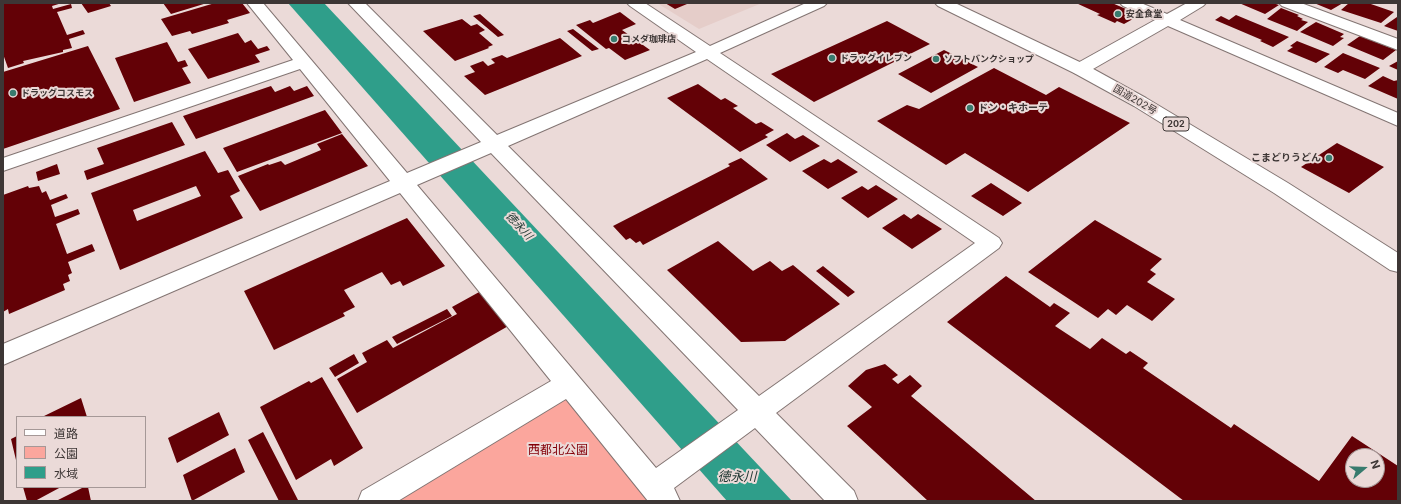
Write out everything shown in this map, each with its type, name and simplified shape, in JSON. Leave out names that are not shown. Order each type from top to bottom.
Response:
[{"type":"main road","points":[[255,3],[660,493],[757,412],[991,243],[635,3]]},
{"type":"main road","points":[[356,3],[496,144],[844,501]]},
{"type":"main road","points":[[3,355],[496,144],[819,3]]},
{"type":"main road","name":"国道202号","points":[[943,3],[1080,69],[1140,102],[1281,188],[1398,264]]},
{"type":"main road","points":[[1128,3],[1398,120]]},
{"type":"main road","points":[[1080,69],[1198,3]]},
{"type":"main road","points":[[1287,3],[1398,46]]},
{"type":"main road","points":[[3,165],[303,62]]},
{"type":"main road","points":[[372,501],[570,383]]},
{"type":"shaded area","points":[[657,3],[762,3],[699,29]]},
{"type":"green space","name":"西都北公園","points":[[570,383],[666,501],[372,501]]},
{"type":"water","name":"徳永川","points":[[288,3],[324,3],[792,501],[727,501]]},
{"type":"building","points":[[3,3],[62,3],[52,6],[53,9],[71,4],[72,8],[57,12],[67,35],[83,30],[85,34],[69,39],[72,48],[63,50],[63,52],[23,61],[24,63],[8,68],[3,54]]},
{"type":"building","points":[[81,3],[109,3],[111,6],[88,13]]},
{"type":"building","points":[[163,3],[207,3],[171,14]]},
{"type":"building","points":[[215,3],[242,3],[250,13],[227,20],[229,23],[192,34],[190,31],[172,36],[161,19]]},
{"type":"building","points":[[665,3],[685,3],[687,4],[675,9]]},
{"type":"building","name":"安全食堂","points":[[1076,3],[1112,3],[1140,15],[1124,24],[1117,21],[1115,23]]},
{"type":"building","points":[[1239,3],[1273,3],[1279,5],[1265,14]]},
{"type":"building","points":[[1314,3],[1343,3],[1331,10]]},
{"type":"building","points":[[1349,3],[1368,3],[1394,12],[1381,23],[1341,10]]},
{"type":"building","points":[[1281,8],[1299,15],[1297,16],[1303,19],[1301,20],[1308,22],[1297,31],[1267,19]]},
{"type":"building","name":"コメダ珈琲店","points":[[620,12],[636,24],[622,30],[650,50],[625,60],[609,48],[606,49],[576,25],[590,20],[593,23]]},
{"type":"building","points":[[480,14],[504,35],[498,37],[473,16]]},
{"type":"building","points":[[1236,15],[1289,37],[1273,47],[1260,41],[1262,40],[1215,20],[1221,16],[1229,20]]},
{"type":"building","points":[[1397,17],[1398,31],[1384,26]]},
{"type":"building","points":[[462,19],[471,26],[477,24],[485,30],[479,33],[493,45],[488,47],[489,48],[455,61],[423,31]]},
{"type":"building","points":[[887,21],[930,44],[814,102],[771,74]]},
{"type":"building","points":[[1316,22],[1344,34],[1340,37],[1344,38],[1333,46],[1300,32]]},
{"type":"building","points":[[573,29],[599,49],[592,51],[567,31]]},
{"type":"building","points":[[238,33],[245,43],[251,40],[258,49],[267,46],[270,50],[255,55],[260,62],[208,79],[188,49]]},
{"type":"building","points":[[1360,36],[1396,50],[1383,60],[1347,45]]},
{"type":"building","points":[[560,38],[582,56],[485,95],[464,76],[475,72],[470,66],[483,61],[488,66],[495,63],[491,59],[502,55],[507,58]]},
{"type":"building","points":[[1297,41],[1330,54],[1316,63],[1287,51],[1293,47],[1290,46]]},
{"type":"building","points":[[167,42],[178,62],[185,60],[188,66],[182,68],[191,83],[134,102],[115,58]]},
{"type":"building","points":[[88,46],[120,109],[3,149],[3,72]]},
{"type":"building","points":[[944,50],[978,67],[931,93],[898,74]]},
{"type":"building","points":[[1343,53],[1380,68],[1365,79],[1343,70],[1338,73],[1324,67]]},
{"type":"building","points":[[1398,61],[1398,70],[1389,66]]},
{"type":"building","points":[[994,68],[1046,95],[1059,87],[1130,123],[1028,192],[965,153],[946,165],[877,121],[907,105],[919,109]]},
{"type":"building","points":[[1383,76],[1394,81],[1398,80],[1398,99],[1368,86]]},
{"type":"building","points":[[698,84],[721,100],[725,98],[738,106],[733,108],[756,124],[761,122],[774,130],[765,135],[768,137],[740,152],[667,98]]},
{"type":"building","points":[[271,86],[275,92],[290,86],[294,91],[307,86],[314,96],[196,139],[183,116]]},
{"type":"building","points":[[325,110],[342,133],[237,172],[223,148]]},
{"type":"building","points":[[172,122],[185,145],[87,180],[84,171],[104,164],[97,148]]},
{"type":"building","points":[[787,133],[795,139],[803,135],[820,146],[790,162],[766,145]]},
{"type":"building","points":[[342,134],[368,166],[260,211],[238,176],[268,164],[281,161],[285,165],[321,150],[317,144]]},
{"type":"building","points":[[1337,143],[1384,167],[1349,193],[1301,167]]},
{"type":"building","points":[[205,151],[218,173],[228,170],[240,191],[230,196],[243,218],[120,270],[91,193]],"holes":[[[196,186],[201,196],[137,221],[133,210]]]},
{"type":"building","points":[[741,158],[768,179],[643,245],[640,241],[636,243],[630,238],[626,240],[613,226],[730,166],[728,164]]},
{"type":"building","points":[[824,159],[831,163],[838,159],[858,172],[828,189],[802,171]]},
{"type":"building","points":[[57,164],[60,174],[38,181],[36,172]]},
{"type":"building","points":[[991,183],[1022,203],[1003,216],[971,196]]},
{"type":"building","points":[[876,185],[898,199],[868,218],[841,198],[862,186],[868,190]]},
{"type":"building","points":[[28,186],[29,188],[39,186],[42,193],[46,191],[50,200],[66,194],[68,198],[51,205],[55,217],[78,209],[80,214],[56,224],[67,254],[92,244],[95,251],[68,262],[72,273],[68,275],[70,281],[63,284],[65,290],[9,314],[8,309],[3,312],[3,195]]},
{"type":"building","points":[[904,214],[911,219],[918,214],[942,229],[912,249],[882,228]]},
{"type":"building","points":[[407,218],[445,266],[403,286],[400,281],[391,285],[382,272],[344,290],[355,307],[343,313],[345,316],[274,350],[244,291]]},
{"type":"building","points":[[1095,220],[1162,259],[1150,270],[1156,274],[1147,282],[1175,299],[1152,321],[1127,305],[1116,315],[1108,309],[1098,318],[1028,272]]},
{"type":"building","points":[[718,241],[753,271],[770,261],[782,271],[793,265],[840,304],[785,341],[741,342],[667,270]]},
{"type":"building","points":[[823,266],[855,292],[848,297],[816,271]]},
{"type":"building","points":[[1006,276],[1050,307],[1054,303],[1070,313],[1055,326],[1090,349],[1102,338],[1126,354],[1130,351],[1148,363],[1143,368],[1231,428],[1234,424],[1319,481],[1352,436],[1370,448],[1345,448],[1345,488],[1385,488],[1385,458],[1398,466],[1398,501],[1184,501],[947,322]]},
{"type":"building","points":[[481,291],[510,325],[357,413],[337,379],[367,362],[362,353],[387,340],[393,348],[457,314],[452,307]]},
{"type":"building","points":[[447,309],[452,316],[397,344],[392,337]]},
{"type":"building","points":[[354,354],[359,363],[335,377],[329,368]]},
{"type":"building","points":[[885,364],[898,375],[892,379],[898,384],[910,375],[922,386],[911,396],[1036,501],[928,501],[847,426],[872,407],[848,386],[866,370]]},
{"type":"building","points":[[322,377],[363,448],[334,466],[331,459],[296,480],[260,407],[309,381],[311,383]]},
{"type":"building","points":[[81,398],[87,416],[44,416]]},
{"type":"building","points":[[219,412],[229,435],[177,463],[168,438]]},
{"type":"building","points":[[263,432],[298,500],[296,501],[279,501],[248,440]]},
{"type":"building","points":[[16,436],[16,460],[11,439]]},
{"type":"building","points":[[235,448],[245,472],[192,501],[183,475]]},
{"type":"building","points":[[23,488],[59,488],[35,501],[27,501]]},
{"type":"building","points":[[82,488],[88,488],[91,501],[56,501]]},
{"type":"place","name":"安全食堂","points":[[1118,14]]},
{"type":"place","name":"コメダ珈琲店","points":[[614,39]]},
{"type":"place","name":"ドラッグイレブン","points":[[832,58]]},
{"type":"place","name":"ソフトバンクショップ","points":[[936,59]]},
{"type":"place","name":"ドラッグコスモス","points":[[13,93]]},
{"type":"place","name":"ドン・キホーテ","points":[[970,108]]},
{"type":"place","name":"こまどりうどん","points":[[1329,158]]}]
